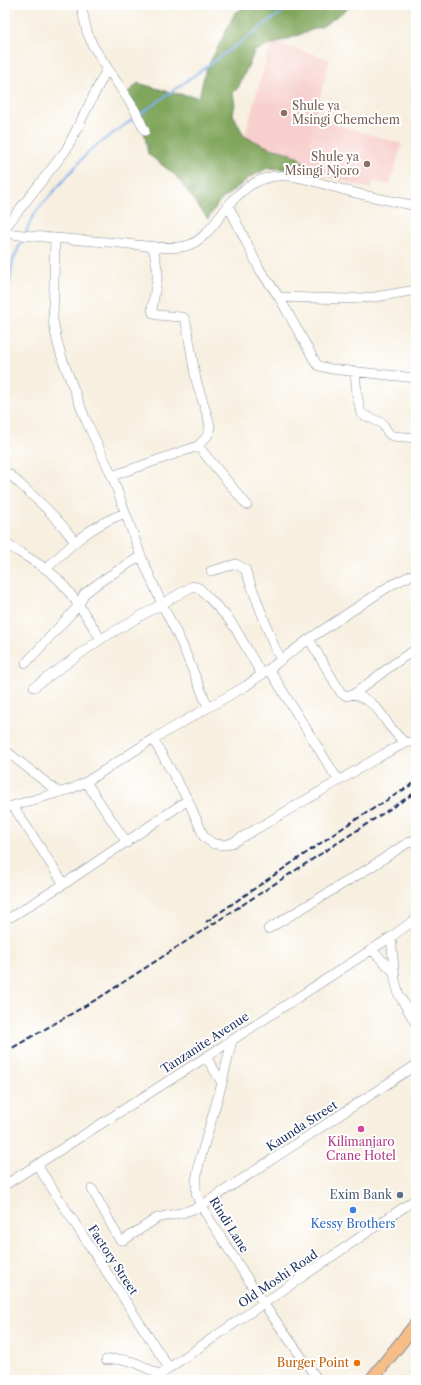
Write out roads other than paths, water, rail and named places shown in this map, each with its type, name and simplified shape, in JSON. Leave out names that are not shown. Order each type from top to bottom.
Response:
[{"type":"main road","points":[[371,1380],[416,1324]]},
{"type":"street","points":[[81,5],[87,32],[96,51],[135,110],[145,131]]},
{"type":"street","points":[[5,228],[66,150],[107,69]]},
{"type":"street","points":[[5,233],[55,239],[153,246],[185,246],[199,240],[228,205],[239,194],[254,183],[267,177],[285,175],[298,176],[354,193],[416,206]]},
{"type":"street","points":[[228,205],[260,270],[279,297],[319,366],[331,369],[416,378]]},
{"type":"street","points":[[55,239],[53,320],[57,341],[85,418],[112,476],[141,556],[162,604],[181,642],[208,707]]},
{"type":"street","points":[[112,476],[198,446],[208,435],[210,428],[196,380],[186,322],[184,318],[181,317],[157,315],[153,313],[152,309],[158,273],[153,246]]},
{"type":"street","points":[[279,297],[346,299],[375,297],[416,290]]},
{"type":"street","points":[[356,371],[357,394],[361,414],[382,422],[391,435],[416,438]]},
{"type":"street","points":[[198,446],[247,504]]},
{"type":"street","points":[[9,474],[61,522],[75,542]]},
{"type":"street","points":[[46,569],[75,542],[96,526],[125,513]]},
{"type":"street","points":[[5,543],[46,569],[58,579],[79,605],[101,639]]},
{"type":"street","points":[[26,663],[79,605],[84,594],[101,581],[141,556]]},
{"type":"street","points":[[211,571],[236,564],[245,569],[274,646],[282,659]]},
{"type":"street","points":[[64,884],[9,807],[71,789],[86,782],[153,739],[246,686],[309,639],[391,585],[416,573]]},
{"type":"street","points":[[34,687],[101,639],[194,586],[199,588],[219,608],[235,628],[338,780]]},
{"type":"street","points":[[309,639],[341,693],[347,696],[354,694],[416,648]]},
{"type":"street","points":[[354,694],[366,699],[378,708],[388,724],[405,744]]},
{"type":"street","points":[[153,739],[188,800],[204,837],[214,844],[224,845],[234,842],[363,765],[405,744],[416,741]]},
{"type":"street","points":[[5,750],[58,792]]},
{"type":"street","points":[[86,782],[127,843]]},
{"type":"street","points":[[11,917],[127,843],[188,800]]},
{"type":"street","points":[[268,929],[416,839]]},
{"type":"street","name":"Tanzanite Avenue","points":[[5,1185],[372,950],[415,918]]},
{"type":"street","points":[[391,937],[393,970],[399,995],[416,1024]]},
{"type":"street","points":[[372,950],[393,970]]},
{"type":"street","name":"Rindi Lane","points":[[232,1040],[222,1083],[199,1163],[196,1180],[196,1193],[201,1206],[263,1303],[318,1380]]},
{"type":"street","points":[[206,1057],[222,1083]]},
{"type":"street","name":"Kaunda Street","points":[[92,1189],[120,1240],[126,1238],[157,1218],[185,1212],[201,1206],[416,1065]]},
{"type":"street","name":"Factory Street","points":[[37,1165],[169,1368]]},
{"type":"street","name":"Old Moshi Road","points":[[157,1378],[169,1368],[263,1303],[416,1199]]},
{"type":"street","points":[[106,1360],[118,1358],[130,1360],[157,1378]]},
{"type":"waterway","points":[[142,113],[292,5]]},
{"type":"waterway","points":[[26,232],[34,214],[90,150],[133,119]]},
{"type":"waterway","points":[[5,318],[13,260],[23,238]]},
{"type":"waterway","points":[[5,398],[5,423]]},
{"type":"railway","points":[[206,922],[347,825],[416,782]]},
{"type":"railway","points":[[5,1052],[99,998],[416,792]]},
{"type":"place","name":"Shule ya Msingi Chemchem","points":[[284,113]]},
{"type":"place","name":"Shule ya Msingi Njoro","points":[[367,164]]},
{"type":"place","name":"Kilimanjaro Crane Hotel","points":[[361,1129]]},
{"type":"place","name":"Exim Bank","points":[[400,1195]]},
{"type":"place","name":"Kessy Brothers","points":[[353,1210]]},
{"type":"place","name":"Burger Point","points":[[357,1363]]}]
